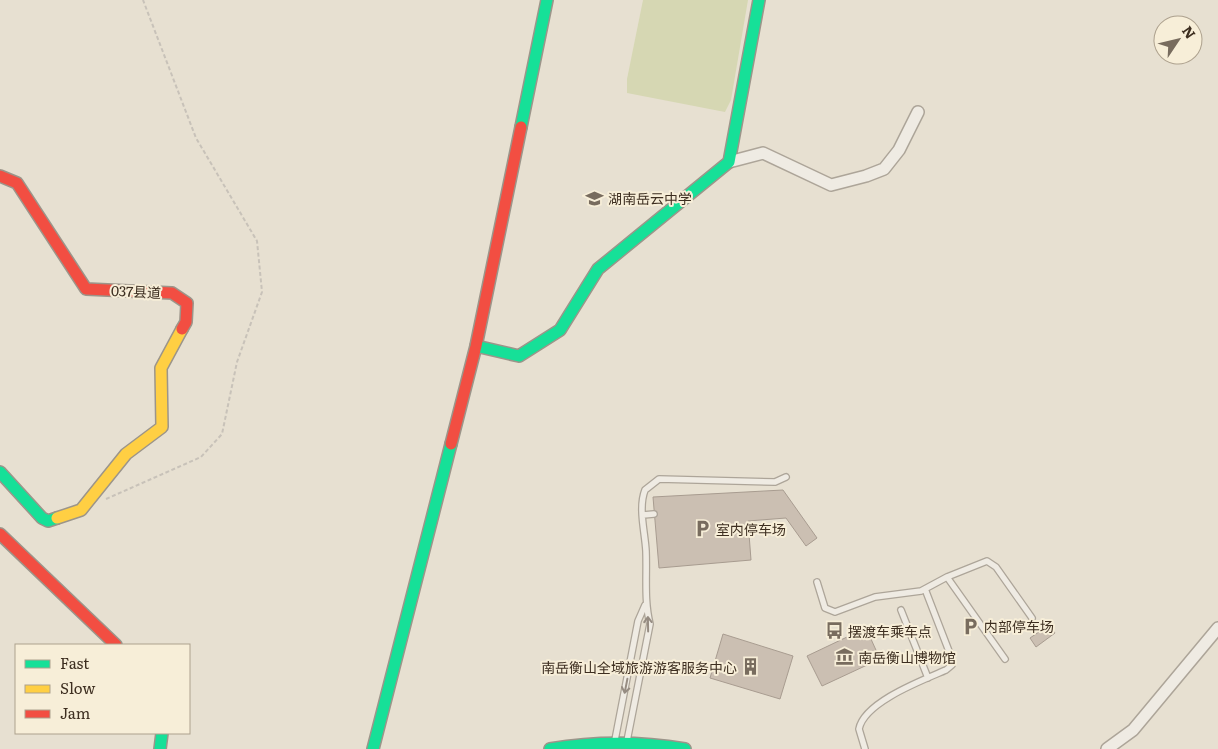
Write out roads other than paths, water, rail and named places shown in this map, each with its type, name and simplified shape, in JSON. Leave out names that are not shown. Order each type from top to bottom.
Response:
[{"type":"street","points":[[373,749],[476,346],[547,0]]},
{"type":"street","points":[[730,162],[759,0]]},
{"type":"street","points":[[476,346],[519,356],[560,330],[598,270],[730,162],[763,153],[831,185],[866,176],[884,169],[899,150],[918,112]]},
{"type":"street","name":"037县道","points":[[0,176],[17,183],[86,289],[172,293],[187,303],[186,322],[161,368],[162,427],[126,454],[81,510],[48,521],[42,518],[0,472]]},
{"type":"street","points":[[0,534],[115,644]]},
{"type":"street","points":[[1107,749],[1134,730],[1218,628]]},
{"type":"street","points":[[160,749],[162,734]]},
{"type":"street","points":[[550,749],[585,742],[615,740],[686,749]]},
{"type":"lane","points":[[628,741],[650,624],[645,605],[646,554],[642,502],[645,490],[659,479],[775,482],[786,477]]},
{"type":"lane","points":[[643,515],[654,514]]},
{"type":"lane","points":[[817,582],[825,608],[835,612],[875,597],[925,589],[984,561],[990,562],[996,567],[1032,618]]},
{"type":"lane","points":[[947,577],[1005,658]]},
{"type":"lane","points":[[865,749],[859,729],[865,718],[893,695],[948,669],[953,661],[925,589]]},
{"type":"lane","points":[[615,740],[638,622],[645,605]]},
{"type":"lane","points":[[900,610],[928,678]]},
{"type":"place","name":"湖南岳云中学","points":[[594,198]]},
{"type":"place","name":"室内停车场","points":[[702,529]]},
{"type":"place","name":"内部停车场","points":[[970,626]]},
{"type":"place","name":"摆渡车乘车点","points":[[834,631]]},
{"type":"place","name":"南岳衡山博物馆","points":[[844,657]]},
{"type":"place","name":"南岳衡山全域旅游游客服务中心","points":[[751,667]]}]
